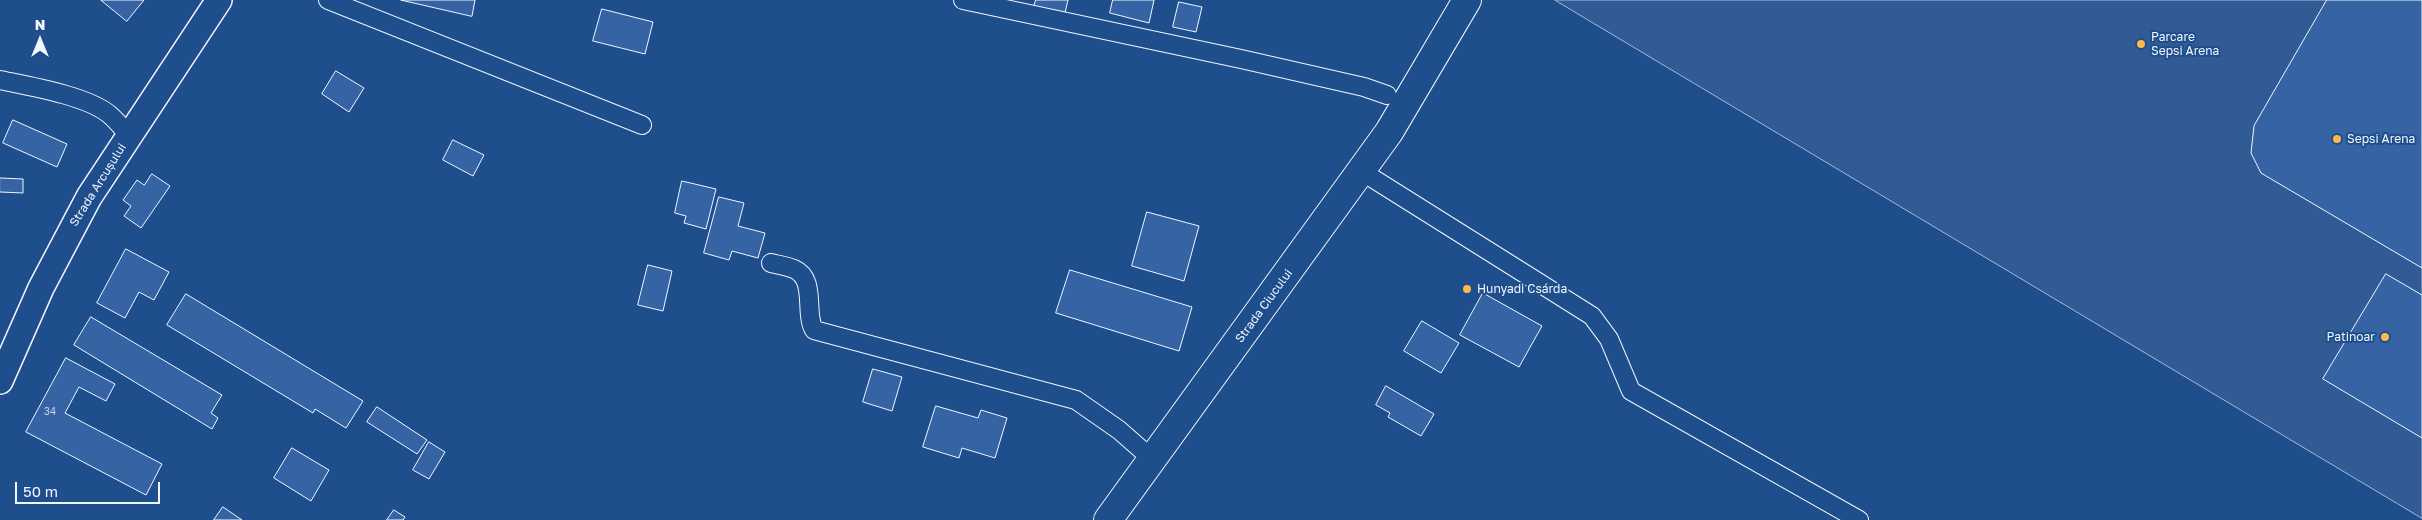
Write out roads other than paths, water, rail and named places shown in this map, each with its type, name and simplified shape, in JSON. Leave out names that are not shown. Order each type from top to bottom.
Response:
[{"type":"main road","name":"Strada Arcușului","points":[[0,381],[41,288],[89,197],[219,0]]},
{"type":"main road","name":"Strada Ciucului","points":[[1108,520],[1361,171],[1416,90],[1467,0]]},
{"type":"street","points":[[328,0],[642,125]]},
{"type":"street","points":[[963,0],[1241,59],[1364,87],[1387,95]]},
{"type":"street","points":[[0,80],[28,85],[80,100],[109,114],[129,135]]},
{"type":"street","points":[[1361,171],[1592,316],[1609,339],[1631,391],[1859,520]]},
{"type":"street","points":[[771,263],[795,269],[803,275],[807,283],[809,321],[814,330],[1076,400],[1119,430],[1152,459]]},
{"type":"place","name":"Parcare Sepsi Arena","points":[[2141,44]]},
{"type":"place","name":"Sepsi Arena","points":[[2337,139]]},
{"type":"place","name":"Hunyadi Csárda","points":[[1467,289]]},
{"type":"place","name":"Patinoar","points":[[2385,337]]}]
